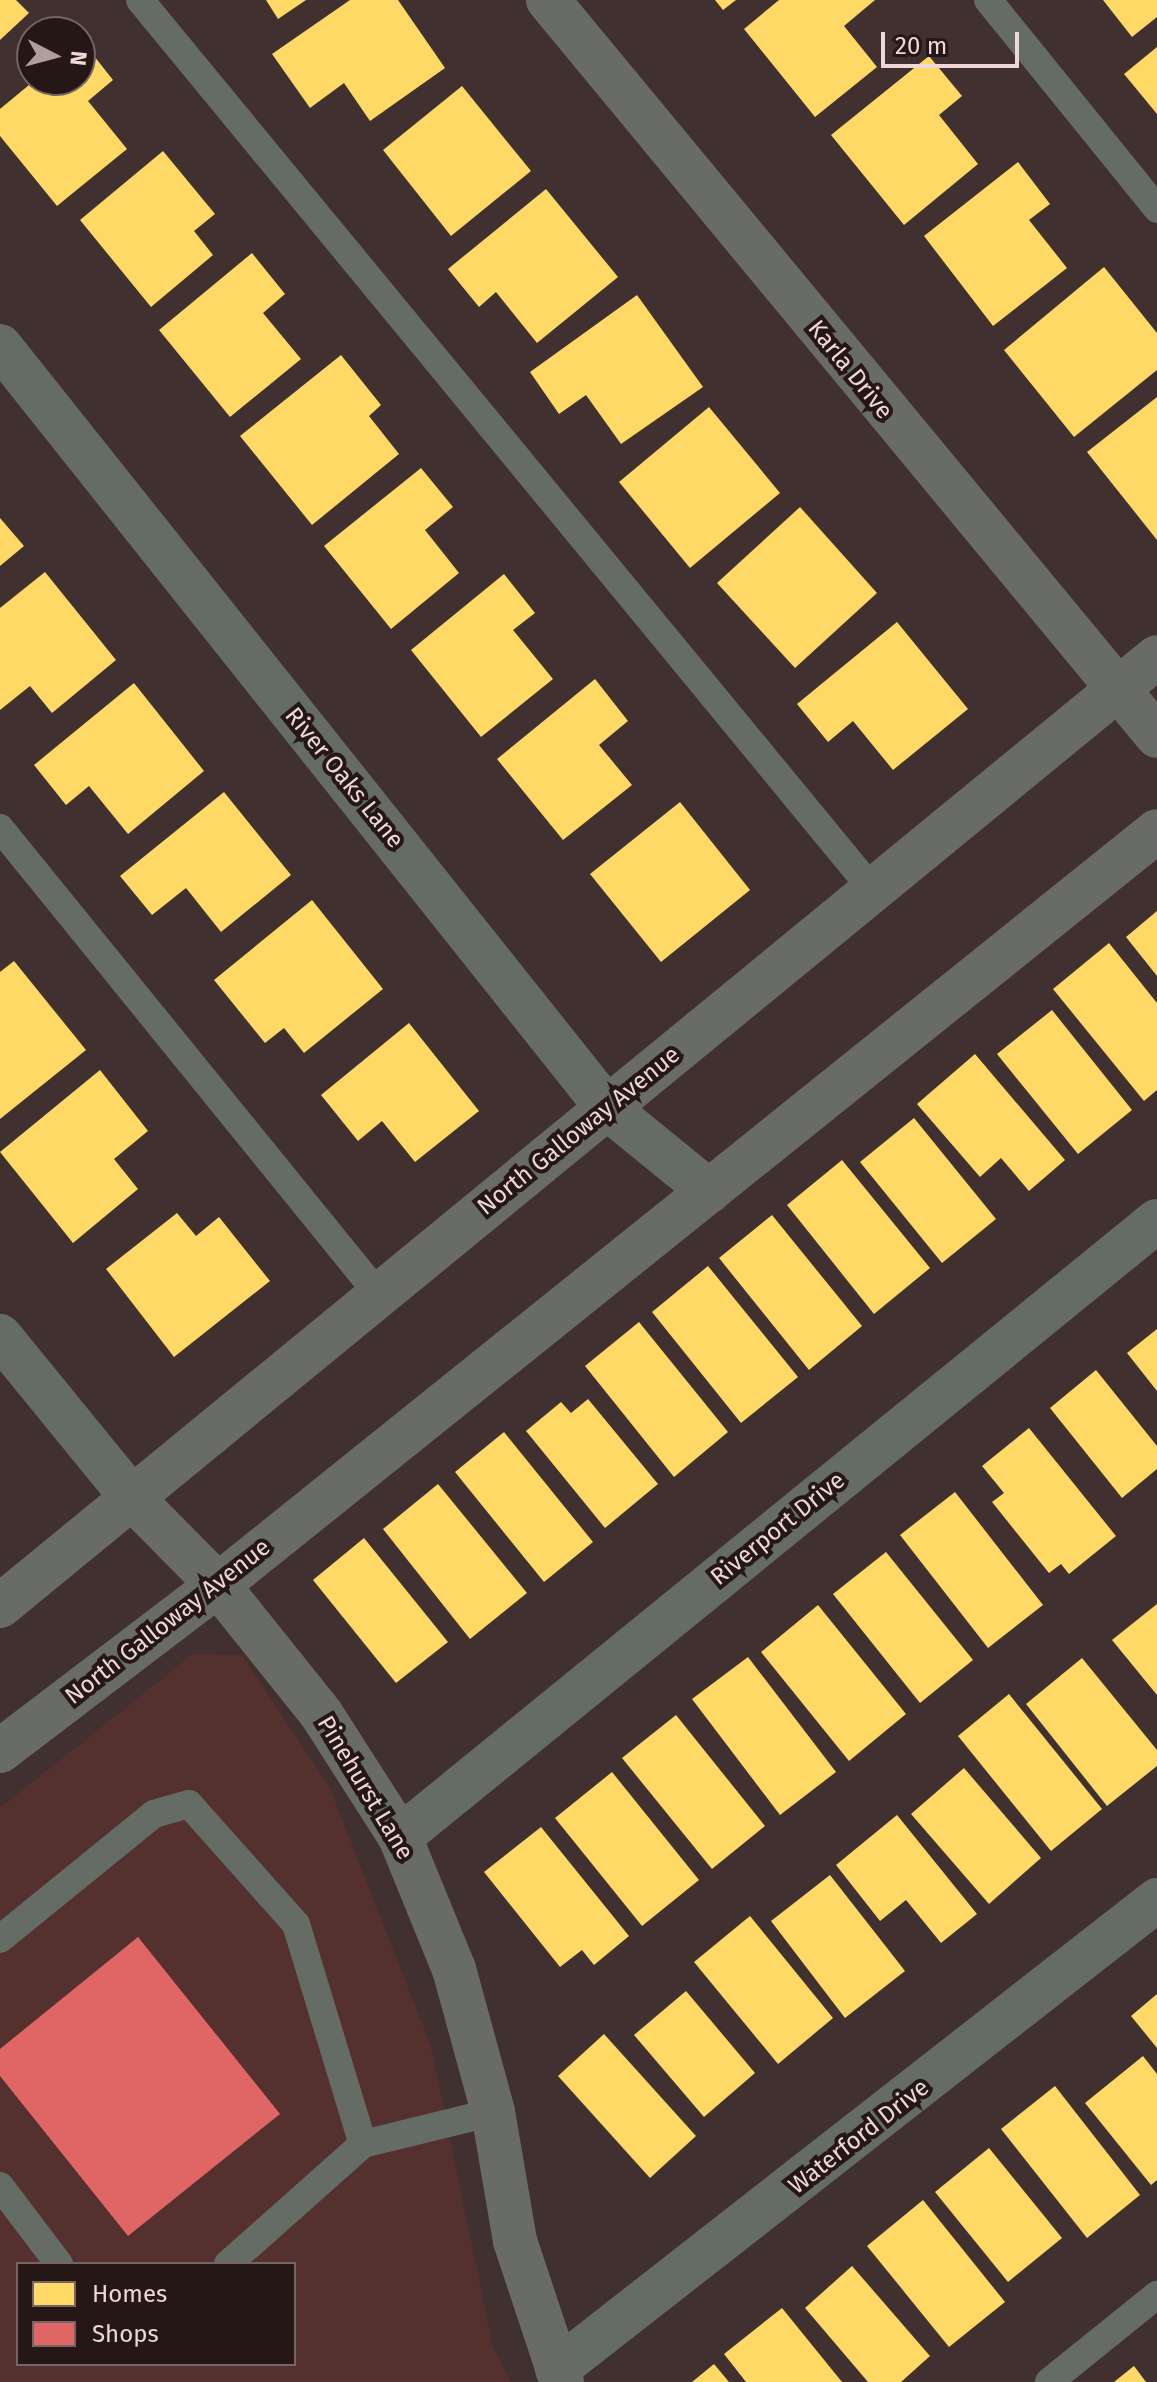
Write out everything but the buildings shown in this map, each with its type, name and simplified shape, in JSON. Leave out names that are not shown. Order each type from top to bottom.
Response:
[{"type":"main road","name":"Karla Drive","points":[[548,0],[1157,736]]},
{"type":"main road","name":"North Galloway Avenue","points":[[0,1606],[1157,657]]},
{"type":"main road","name":"North Galloway Avenue","points":[[0,1751],[218,1585],[1157,831]]},
{"type":"main road","name":"Pinehurst Lane","points":[[132,1498],[218,1585],[322,1715],[400,1837],[454,1969],[493,2112],[515,2241],[559,2376]]},
{"type":"street","name":"River Oaks Lane","points":[[0,346],[607,1108],[709,1191]]},
{"type":"street","name":"Riverport Drive","points":[[400,1837],[1157,1221]]},
{"type":"street","name":"Pinehurst Lane","points":[[0,1336],[132,1498]]},
{"type":"street","name":"Waterford Drive","points":[[559,2376],[1157,1900]]},
{"type":"lane","points":[[140,0],[873,890]]},
{"type":"lane","points":[[988,0],[1157,209]]},
{"type":"lane","points":[[0,828],[379,1295]]},
{"type":"lane","points":[[0,1939],[154,1814],[189,1804],[296,1924],[363,2144]]},
{"type":"lane","points":[[230,2262],[363,2144],[493,2112]]},
{"type":"lane","points":[[0,2186],[57,2262]]},
{"type":"lane","points":[[1049,2382],[1157,2295]]},
{"type":"shaded area","points":[[193,1654],[242,1655],[329,1786],[431,2046],[493,2347],[511,2382],[0,2382],[0,1808]]}]
